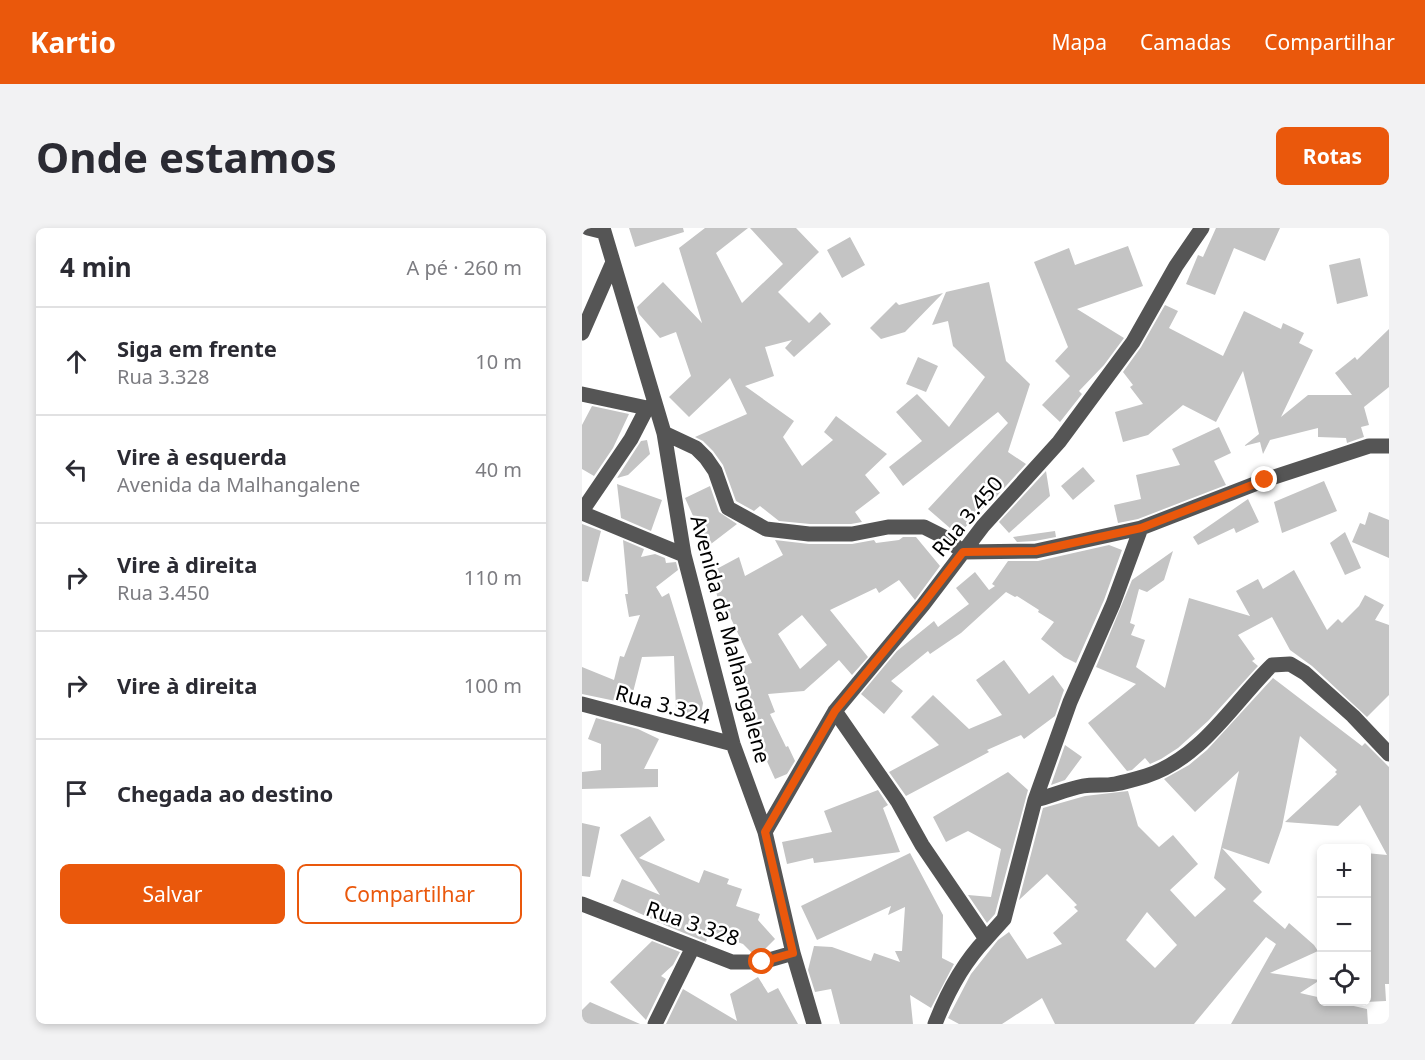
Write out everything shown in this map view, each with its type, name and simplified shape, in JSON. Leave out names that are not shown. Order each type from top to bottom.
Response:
[{"type":"street","points":[[588,228],[603,230]]},
{"type":"street","name":"Rua 3.450","points":[[765,832],[835,711],[923,604],[983,526],[1059,442],[1133,342],[1176,266],[1202,228]]},
{"type":"street","name":"Avenida da Malhangalene","points":[[603,230],[651,408],[664,433],[684,555],[733,744],[765,832],[793,953],[814,1024]]},
{"type":"street","points":[[582,333],[613,262]]},
{"type":"street","points":[[582,393],[651,408],[582,512],[684,555]]},
{"type":"street","points":[[664,433],[696,448],[715,471],[728,508],[766,529],[809,534],[852,534],[888,526],[924,527],[944,537],[963,552],[1036,551],[1141,528],[1265,480],[1369,446],[1389,446]]},
{"type":"street","points":[[935,1024],[946,995],[974,953],[1004,919],[1035,800],[1070,702],[1113,604],[1141,528]]},
{"type":"street","points":[[1035,800],[1083,786],[1133,780],[1163,768],[1189,753],[1237,705],[1272,665],[1290,664],[1305,673],[1353,716],[1389,754]]},
{"type":"street","name":"Rua 3.324","points":[[583,707],[733,744]]},
{"type":"street","points":[[835,711],[898,802],[922,845],[986,939]]},
{"type":"street","name":"Rua 3.328","points":[[582,904],[732,962],[762,962],[793,953]]},
{"type":"street","points":[[655,1024],[693,947]]},
{"type":"building","points":[[629,228],[683,228],[684,232],[635,247]]},
{"type":"building","points":[[705,228],[748,228],[716,253],[742,303],[783,264],[750,228],[796,228],[819,252],[778,292],[809,323],[820,312],[831,324],[794,357],[785,348],[792,340],[765,347],[774,376],[745,386],[794,421],[783,437],[802,466],[833,440],[824,432],[836,416],[887,454],[865,475],[880,493],[855,512],[862,522],[810,524],[779,521],[760,506],[754,511],[736,501],[723,465],[703,441],[695,437],[747,414],[730,378],[689,417],[669,397],[691,376],[676,332],[660,338],[639,314],[637,307],[663,282],[702,323],[679,248]]},
{"type":"building","points":[[1216,228],[1280,228],[1265,261],[1234,248],[1215,295],[1186,284],[1198,255],[1203,257]]},
{"type":"building","points":[[850,237],[865,265],[842,278],[827,250]]},
{"type":"building","points":[[1128,246],[1143,286],[1077,309],[1124,338],[1104,365],[1079,391],[1082,394],[1060,422],[1042,405],[1070,376],[1055,361],[1068,347],[1034,262],[1069,248],[1075,265]]},
{"type":"building","points":[[1360,258],[1368,296],[1337,304],[1329,265]]},
{"type":"building","points":[[989,282],[1006,361],[1030,384],[1008,452],[1026,464],[958,535],[928,509],[1008,423],[998,412],[903,486],[889,467],[922,441],[896,412],[917,394],[949,427],[985,377],[953,346],[948,321],[932,325],[946,292]]},
{"type":"building","points":[[943,293],[905,332],[881,339],[870,328],[896,302],[899,305]]},
{"type":"building","points":[[1165,305],[1178,311],[1169,328],[1223,356],[1244,311],[1281,329],[1283,323],[1304,333],[1299,343],[1313,350],[1281,417],[1308,395],[1352,395],[1335,373],[1355,357],[1357,360],[1389,329],[1389,387],[1364,407],[1369,425],[1361,427],[1364,437],[1347,443],[1346,438],[1318,437],[1318,428],[1270,440],[1263,454],[1260,442],[1244,446],[1259,434],[1243,371],[1216,422],[1183,405],[1148,435],[1123,442],[1115,412],[1143,404],[1130,387],[1133,385],[1123,372],[1141,347]]},
{"type":"building","points":[[918,357],[938,366],[926,392],[906,384]]},
{"type":"building","points":[[592,406],[629,414],[613,448],[594,476],[582,469],[582,425]]},
{"type":"building","points":[[1219,427],[1231,453],[1214,461],[1226,485],[1138,519],[1118,523],[1114,505],[1141,499],[1136,475],[1180,465],[1172,449]]},
{"type":"building","points":[[647,440],[650,454],[628,475],[617,478],[641,441]]},
{"type":"building","points":[[1083,467],[1095,481],[1073,500],[1061,486]]},
{"type":"building","points":[[1046,471],[1050,496],[1009,533],[999,522]]},
{"type":"building","points":[[1324,481],[1337,511],[1282,533],[1274,502]]},
{"type":"building","points":[[617,484],[662,500],[651,531],[621,518]]},
{"type":"building","points":[[710,486],[719,512],[737,524],[707,547],[685,498]]},
{"type":"building","points":[[1248,499],[1259,522],[1236,533],[1234,528],[1198,545],[1193,537]]},
{"type":"building","points":[[1369,512],[1389,520],[1389,558],[1352,542],[1360,523],[1365,525]]},
{"type":"building","points":[[582,524],[601,531],[588,582],[582,581]]},
{"type":"building","points":[[1055,531],[1056,537],[1035,541],[1017,542],[1013,537]]},
{"type":"building","points":[[1345,532],[1361,568],[1345,575],[1330,543]]},
{"type":"building","points":[[903,537],[916,537],[940,566],[915,600],[899,580],[879,593],[876,588],[830,610],[868,657],[852,675],[839,660],[804,691],[768,694],[775,712],[770,714],[795,761],[787,774],[775,779],[742,698],[744,697],[736,667],[752,663],[725,606],[720,607],[711,572],[739,557],[745,576],[783,555],[775,540],[809,544],[852,544],[874,540],[876,543],[899,540]],"holes":[[[802,615],[827,645],[800,669],[778,634]]]},
{"type":"building","points":[[623,540],[644,549],[641,557],[655,554],[665,558],[666,563],[676,562],[678,570],[656,587],[662,597],[669,593],[703,703],[701,715],[676,711],[674,656],[642,657],[630,704],[582,694],[582,667],[614,680],[620,656],[624,657],[640,615],[629,617],[625,594],[628,594]]},
{"type":"building","points":[[1109,545],[1122,550],[1104,600],[1076,663],[1064,657],[1041,639],[1054,622],[1017,596],[1006,592],[961,633],[930,654],[928,651],[891,681],[903,691],[884,714],[861,694],[897,651],[934,621],[938,627],[969,604],[956,588],[975,572],[989,590],[995,586],[992,584],[1008,561],[1038,561]]},
{"type":"building","points":[[1173,551],[1164,580],[1147,592],[1139,589],[1130,623],[1135,625],[1131,635],[1145,640],[1136,667],[1165,688],[1189,598],[1250,616],[1236,591],[1258,579],[1263,589],[1294,570],[1327,630],[1338,619],[1342,623],[1359,606],[1365,595],[1384,605],[1375,620],[1389,625],[1389,695],[1367,717],[1312,666],[1290,650],[1272,617],[1238,635],[1255,659],[1252,661],[1258,666],[1208,721],[1178,748],[1161,759],[1150,764],[1145,758],[1132,770],[1127,771],[1088,723],[1136,684],[1096,667],[1132,580]]},
{"type":"building","points":[[1004,660],[1029,694],[1053,675],[1064,690],[1055,716],[1024,739],[1021,735],[987,750],[989,752],[906,796],[889,772],[939,745],[911,717],[933,695],[969,729],[1002,715],[976,680]]},
{"type":"building","points":[[1273,678],[1362,746],[1365,743],[1389,767],[1389,984],[1385,984],[1386,1001],[1371,1002],[1371,853],[1387,855],[1360,805],[1338,826],[1285,822],[1337,774],[1335,772],[1337,770],[1300,736],[1282,827],[1269,864],[1222,848],[1262,892],[1253,901],[1285,929],[1289,923],[1317,950],[1270,973],[1317,980],[1317,982],[1300,993],[1317,997],[1317,1006],[1354,1006],[1367,1009],[1368,1024],[1231,1024],[1276,944],[1266,937],[1194,1024],[1055,1024],[1042,998],[1002,1024],[959,1024],[948,1018],[971,974],[998,940],[1009,932],[1027,959],[1062,944],[1053,933],[1078,911],[1074,907],[1077,905],[1047,874],[1019,900],[1043,808],[1085,796],[1128,791],[1138,826],[1159,847],[1173,835],[1198,864],[1170,890],[1195,917],[1226,889],[1214,878],[1239,771],[1195,812],[1164,779],[1189,765],[1207,750]],"holes":[[[1147,912],[1177,945],[1155,968],[1126,940]]]},
{"type":"building","points":[[596,718],[638,729],[659,739],[644,769],[658,769],[658,787],[582,789],[582,772],[601,770],[601,744],[588,739]]},
{"type":"building","points":[[1065,745],[1082,757],[1065,780],[1051,785]]},
{"type":"building","points":[[1008,772],[1028,790],[995,914],[987,923],[968,895],[991,897],[1001,849],[968,831],[946,842],[933,817]]},
{"type":"building","points":[[878,790],[888,805],[883,808],[900,852],[814,863],[813,858],[787,864],[782,842],[832,832],[824,811]]},
{"type":"building","points":[[650,816],[665,840],[639,858],[699,883],[704,870],[729,879],[727,884],[742,889],[736,906],[760,914],[758,920],[775,939],[762,952],[751,952],[743,944],[709,932],[706,942],[613,901],[622,879],[660,895],[620,835]]},
{"type":"building","points":[[582,823],[600,827],[590,877],[582,876]]},
{"type":"building","points":[[910,853],[943,915],[942,958],[954,964],[931,1008],[910,995],[913,1024],[840,1024],[831,989],[815,992],[808,970],[814,946],[832,947],[871,961],[874,953],[900,962],[895,951],[902,951],[905,907],[888,915],[891,906],[817,940],[801,906]]},
{"type":"building","points":[[652,941],[680,952],[673,965],[661,976],[666,979],[646,1020],[610,982]]},
{"type":"building","points":[[758,977],[768,993],[778,988],[798,1024],[666,1024],[683,989],[737,1021],[730,994]]},
{"type":"building","points":[[590,1002],[640,1024],[582,1024],[582,1010]]},
{"type":"route","points":[[762,962],[793,953],[765,832],[835,711],[963,552],[1036,551],[1141,528],[1265,480]]}]
